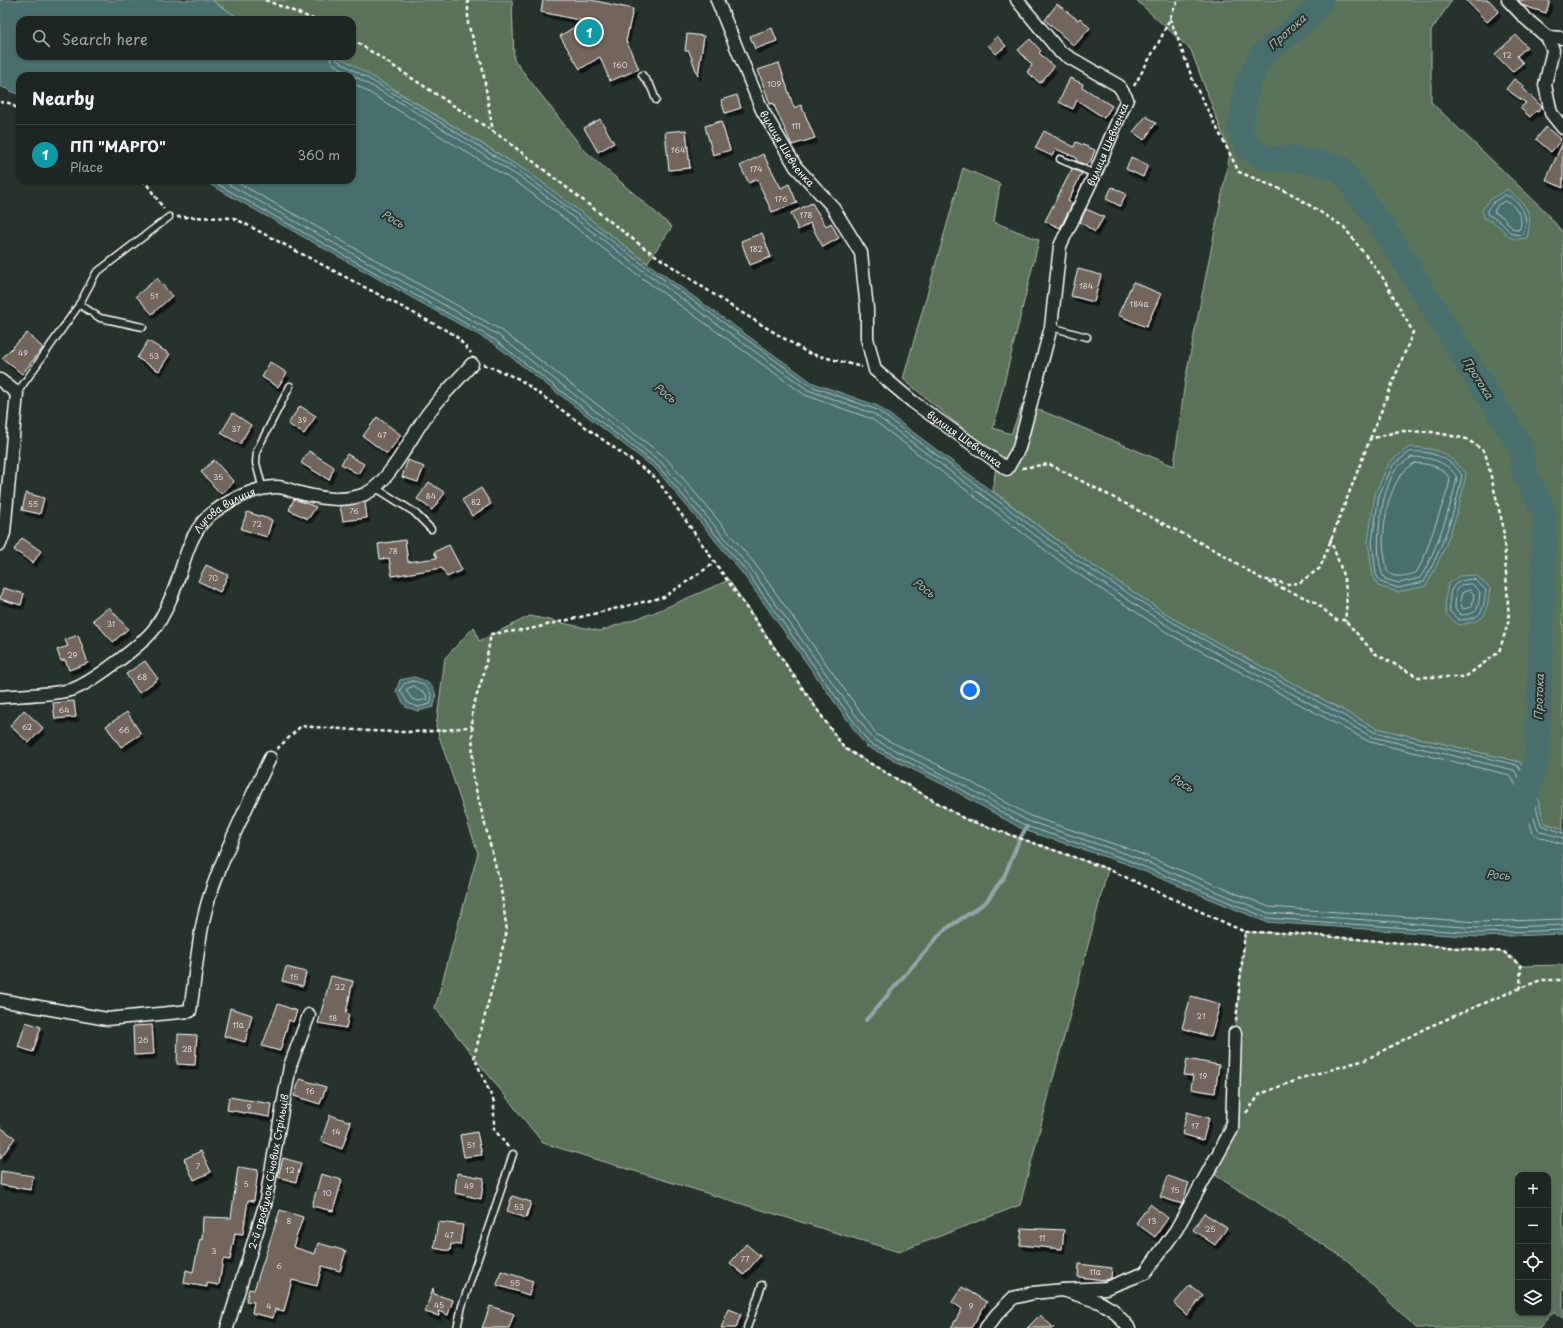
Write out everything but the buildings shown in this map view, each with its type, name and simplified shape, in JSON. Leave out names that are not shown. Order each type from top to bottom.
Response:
[{"type":"street","name":"вулиця Шевченка","points":[[717,0],[762,110],[796,167],[832,206],[861,253],[867,309],[867,338],[875,370],[912,402],[1007,469],[1019,448],[1051,327],[1060,246],[1095,174],[1128,99],[1119,86],[1060,52],[1017,0]]},
{"type":"street","points":[[1508,0],[1524,17],[1547,37],[1552,50],[1545,86],[1552,113],[1563,128]]},
{"type":"street","points":[[1547,37],[1563,38]]},
{"type":"street","name":"Лугова вулиця","points":[[0,697],[70,690],[82,685],[132,650],[154,630],[167,608],[189,545],[196,531],[205,519],[216,510],[244,495],[278,487],[321,498],[342,499],[364,494],[376,488],[388,474],[416,430],[431,410],[472,364]]},
{"type":"street","points":[[0,380],[17,393],[4,533],[0,544]]},
{"type":"street","points":[[0,1000],[108,1019],[190,1012],[201,935],[209,899],[243,815],[270,758]]},
{"type":"street","name":"2-й провулок Січових Стрільців","points":[[227,1328],[265,1205],[290,1066],[309,1015]]},
{"type":"street","points":[[986,1328],[1013,1298],[1033,1293],[1106,1288],[1144,1273],[1176,1230],[1232,1130],[1235,1033]]},
{"type":"street","points":[[1063,1290],[1099,1302],[1113,1310],[1129,1328]]},
{"type":"lane","points":[[642,75],[651,87],[656,100]]},
{"type":"lane","points":[[1060,159],[1095,174]]},
{"type":"lane","points":[[17,393],[79,304],[96,273],[169,216]]},
{"type":"lane","points":[[79,304],[100,318],[143,327]]},
{"type":"lane","points":[[1051,327],[1087,337]]},
{"type":"lane","points":[[263,490],[256,463],[257,450],[290,386]]},
{"type":"lane","points":[[376,488],[414,512],[431,529]]},
{"type":"lane","points":[[457,1328],[513,1154]]},
{"type":"lane","points":[[747,1328],[762,1286]]},
{"type":"path","points":[[265,0],[306,16]]},
{"type":"path","points":[[468,0],[468,24],[482,65],[493,132]]},
{"type":"path","points":[[1128,99],[1178,0]]},
{"type":"path","points":[[1170,18],[1194,83],[1239,172],[1290,193],[1344,228],[1383,278],[1413,332],[1330,539],[1320,568],[1300,583],[1288,584],[1262,579]]},
{"type":"path","points":[[356,42],[493,132],[643,247],[738,310],[808,353],[875,370]]},
{"type":"path","points":[[0,102],[9,103],[16,107]]},
{"type":"path","points":[[147,184],[169,216],[234,218],[455,335],[471,352],[472,364],[485,364],[518,379],[656,478],[716,562],[844,748],[964,819],[1108,869],[1245,932],[1288,933],[1504,952],[1521,966],[1520,988]]},
{"type":"path","points":[[1330,539],[1343,574],[1348,593],[1345,620],[1374,653],[1418,677],[1465,677],[1499,652],[1509,620],[1503,526],[1485,452],[1467,439],[1432,432],[1399,431],[1370,439]]},
{"type":"path","points":[[1007,469],[1049,464],[1218,552],[1262,579],[1315,602],[1336,620],[1345,620]]},
{"type":"path","points":[[513,1154],[494,1130],[494,1102],[474,1057],[507,931],[500,884],[473,778],[472,710],[484,673],[491,634],[530,629],[664,597],[716,562]]},
{"type":"path","points":[[270,758],[284,741],[301,726],[392,730],[449,730],[472,726]]},
{"type":"path","points":[[1235,1033],[1245,932]]},
{"type":"path","points":[[1232,1130],[1260,1094],[1308,1076],[1365,1060],[1426,1028],[1541,980],[1563,980]]},
{"type":"green space","points":[[211,0],[512,0],[514,60],[583,149],[672,227],[647,263],[531,174],[400,93],[342,60],[356,60],[356,16],[236,16]]},
{"type":"green space","points":[[1136,0],[1452,0],[1431,31],[1431,102],[1545,211],[1563,233],[1563,829],[1544,823],[1535,788],[1520,762],[1376,728],[1179,622],[1077,555],[993,491],[997,457],[903,379],[963,168],[1000,184],[994,222],[1039,240],[993,428],[1011,434],[1023,403],[1174,466],[1185,381],[1230,154],[1191,50]]},
{"type":"green space","points":[[729,580],[844,748],[965,819],[1108,869],[1020,1205],[899,1252],[543,1143],[435,1008],[478,853],[436,727],[445,658],[474,627],[479,641],[530,616],[600,631],[653,613]]},
{"type":"green space","points":[[1245,932],[1288,933],[1504,952],[1521,966],[1563,965],[1563,1318],[1554,1311],[1551,1314],[1551,1172],[1515,1172],[1515,1316],[1550,1316],[1539,1328],[1416,1328],[1347,1260],[1209,1171],[1226,1116]]},
{"type":"water","name":"Рось","points":[[0,0],[211,0],[236,16],[16,16],[16,60],[345,60],[531,174],[647,263],[813,383],[878,406],[1077,555],[1179,622],[1376,728],[1520,762],[1535,788],[1544,823],[1563,829],[1563,934],[1478,937],[1266,922],[1124,863],[1024,830],[948,787],[866,746],[743,574],[657,470],[493,343],[209,184],[356,184],[356,72],[16,72],[16,93],[0,86]]},
{"type":"water","points":[[1507,189],[1524,204],[1527,209],[1530,221],[1527,238],[1511,238],[1495,223],[1484,218],[1482,210],[1491,199]]},
{"type":"water","points":[[1409,447],[1441,452],[1466,473],[1456,517],[1445,546],[1426,586],[1398,592],[1378,586],[1373,576],[1368,542],[1375,494],[1389,463]]},
{"type":"water","points":[[1476,575],[1490,588],[1486,611],[1484,616],[1480,619],[1458,625],[1446,614],[1445,601],[1448,584],[1459,576]]},
{"type":"water","points":[[414,677],[425,681],[435,692],[436,696],[433,707],[418,711],[406,707],[396,691],[400,680]]},
{"type":"waterway","name":"Протока","points":[[1321,0],[1313,11],[1297,27],[1263,54],[1248,81],[1240,129],[1248,148],[1266,158],[1294,159],[1339,167],[1385,231],[1521,447],[1523,469],[1545,515],[1537,759],[1522,807],[1522,813]]},
{"type":"waterway","points":[[866,1020],[943,931],[986,902],[1004,877],[1020,838],[1027,827]]},
{"type":"place","name":"ПП \"МАРГО\"","points":[[589,32]]}]
